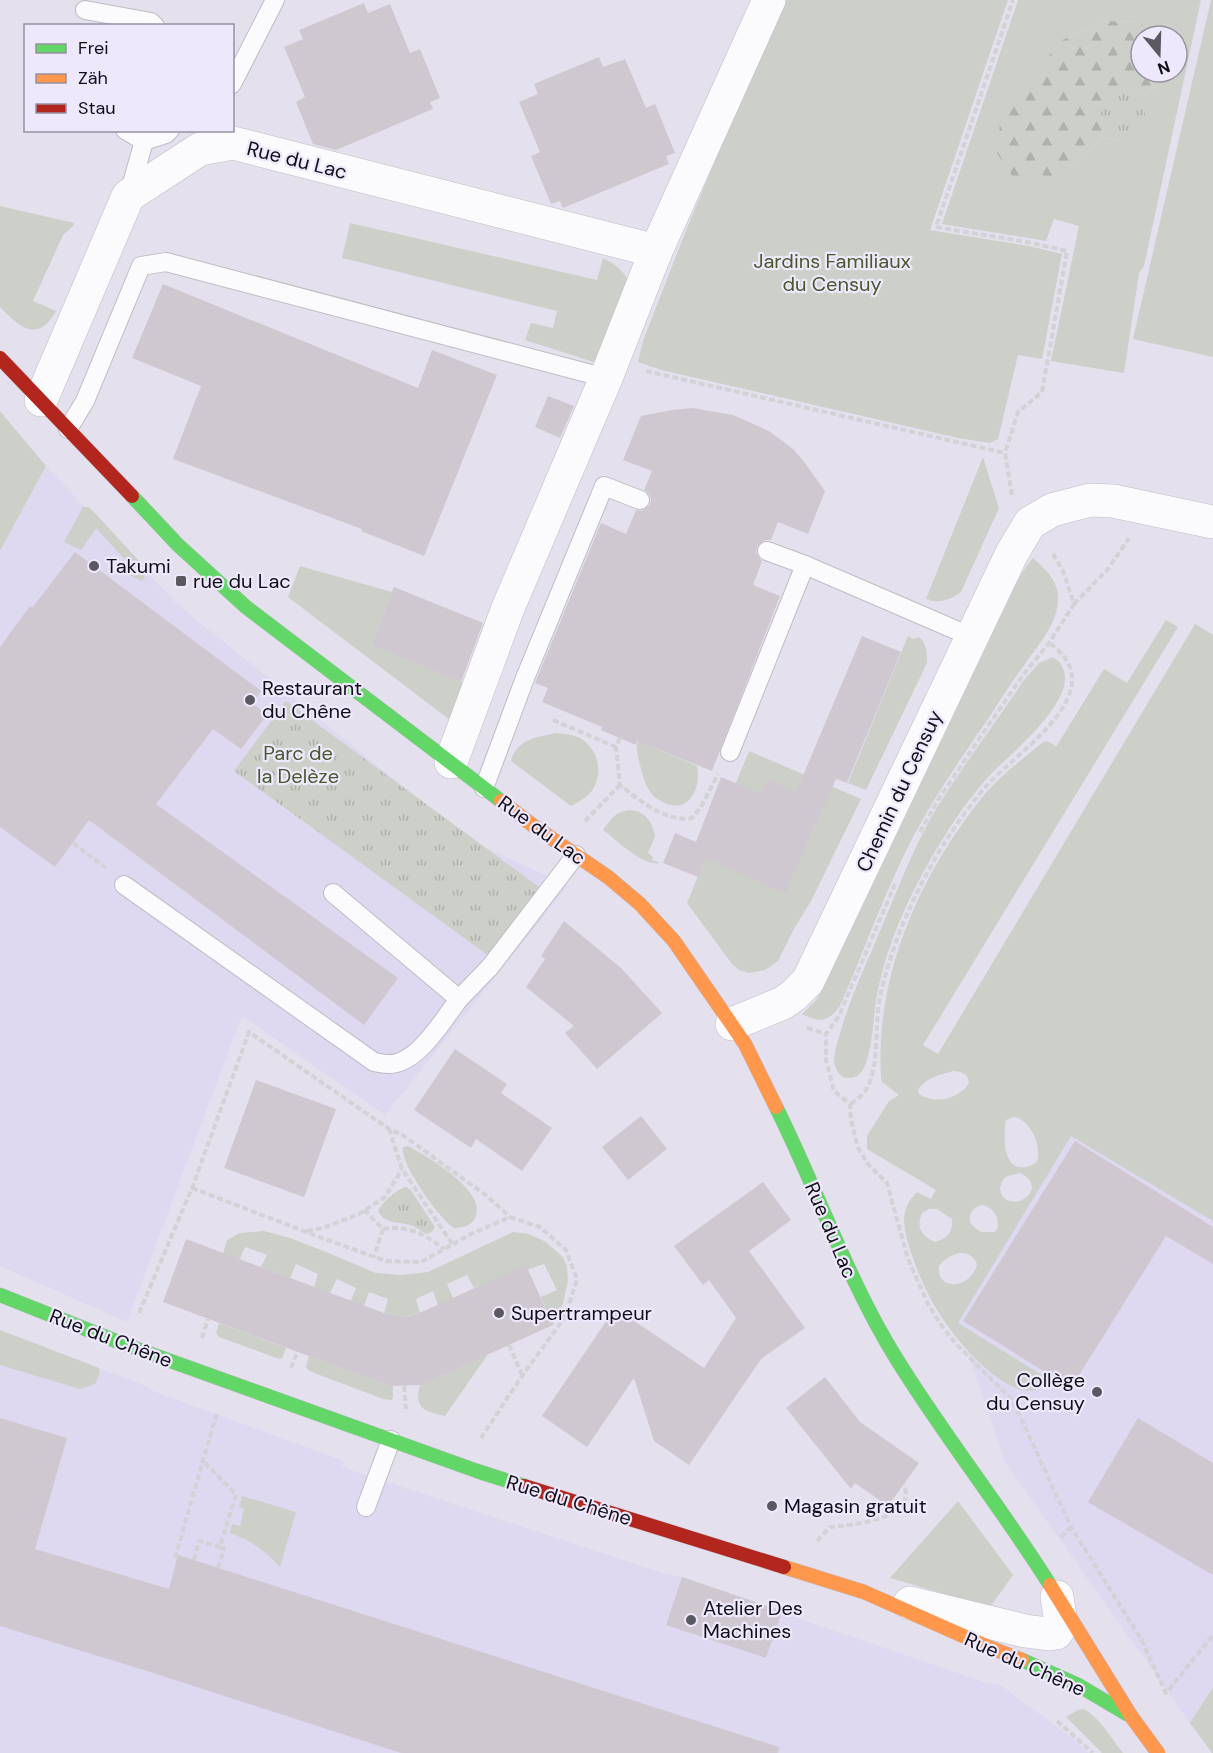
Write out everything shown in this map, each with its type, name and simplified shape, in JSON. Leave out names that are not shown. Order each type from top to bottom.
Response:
[{"type":"street","points":[[451,762],[508,608],[609,371],[656,251],[769,0]]},
{"type":"street","name":"Rue du Lac","points":[[128,196],[205,140],[233,143],[656,251]]},
{"type":"street","points":[[40,400],[128,196]]},
{"type":"street","name":"Rue du Lac","points":[[0,358],[178,545],[246,607],[535,828],[608,877],[640,904],[674,941],[745,1044],[793,1141],[865,1305],[896,1358],[1036,1563],[1131,1716],[1158,1753]]},
{"type":"street","points":[[1031,523],[1052,510],[1090,500],[1113,501],[1213,522]]},
{"type":"street","name":"Chemin du Censuy","points":[[732,1024],[783,1003],[794,996],[808,981],[1012,554],[1031,523]]},
{"type":"street","name":"Rue du Chêne","points":[[0,1295],[126,1345],[477,1471],[864,1592],[1042,1668],[1078,1685],[1131,1716]]},
{"type":"street","points":[[864,1592],[1025,1631],[1049,1634],[1056,1633],[1061,1623],[1057,1597]]},
{"type":"lane","points":[[234,80],[275,0]]},
{"type":"lane","points":[[85,10],[153,24]]},
{"type":"lane","points":[[128,132],[144,141],[168,132]]},
{"type":"lane","points":[[128,196],[144,141]]},
{"type":"lane","points":[[68,429],[85,401],[141,266],[166,262],[609,371]]},
{"type":"lane","points":[[484,788],[525,678],[603,486],[640,500]]},
{"type":"lane","points":[[767,550],[972,638]]},
{"type":"lane","points":[[730,752],[805,565]]},
{"type":"lane","points":[[124,885],[374,1062],[389,1065],[404,1061],[418,1052],[459,999],[490,967],[576,855]]},
{"type":"lane","points":[[333,893],[459,999]]},
{"type":"lane","points":[[366,1507],[391,1440]]},
{"type":"path","points":[[1013,0],[936,227],[1067,251],[1042,392],[1018,412],[1005,453],[1031,523],[1063,571],[1074,604]]},
{"type":"path","points":[[609,371],[1005,453]]},
{"type":"path","points":[[919,835],[938,800],[1023,675],[1049,642],[1074,604],[1108,569],[1131,534]]},
{"type":"path","points":[[850,1104],[866,1090],[871,1078],[879,1001],[889,962],[906,918],[926,878],[947,840],[968,810],[1013,759],[1036,741],[1052,724],[1071,691],[1071,672],[1065,658],[1049,642]]},
{"type":"path","points":[[553,720],[616,747]]},
{"type":"path","points":[[620,738],[616,747],[620,785],[662,814],[682,819],[692,818],[701,807],[730,752]]},
{"type":"path","points":[[581,825],[620,785]]},
{"type":"path","points":[[73,843],[105,867]]},
{"type":"path","points":[[898,878],[839,1016],[826,1034],[826,1060],[834,1090],[850,1104],[851,1120],[858,1148],[868,1164],[887,1183],[908,1259],[928,1304],[956,1344],[1013,1401],[1071,1527],[1140,1639],[1166,1693],[1213,1635]]},
{"type":"path","points":[[126,1345],[192,1188],[249,1032],[389,1129],[404,1136],[441,1162],[488,1196],[510,1217],[540,1227],[566,1250],[577,1279],[565,1317],[479,1441]]},
{"type":"path","points":[[389,1129],[402,1169],[453,1245]]},
{"type":"path","points":[[306,1232],[359,1214],[385,1197],[402,1169]]},
{"type":"path","points":[[192,1188],[386,1261],[421,1262],[471,1234],[510,1217]]},
{"type":"path","points":[[364,1210],[382,1229]]},
{"type":"path","points":[[382,1229],[396,1227],[422,1233],[444,1249]]},
{"type":"path","points":[[374,1257],[382,1229]]},
{"type":"path","points":[[200,1344],[208,1319]]},
{"type":"path","points":[[509,1345],[522,1376]]},
{"type":"path","points":[[287,1377],[297,1352]]},
{"type":"path","points":[[404,1386],[407,1415]]},
{"type":"path","points":[[175,1558],[218,1408]]},
{"type":"path","points":[[203,1460],[236,1494],[220,1547]]},
{"type":"path","points":[[816,1542],[830,1527],[857,1525],[883,1518],[899,1509],[906,1500],[907,1491],[903,1484]]},
{"type":"path","points":[[1054,1543],[1071,1527]]},
{"type":"path","points":[[194,1560],[199,1541],[220,1547],[224,1549],[218,1568]]},
{"type":"path","points":[[1057,1720],[1093,1753]]},
{"type":"shaded area","points":[[46,466],[178,605],[469,840],[568,886],[385,1115],[242,1016],[127,1322],[0,1266],[0,551]]},
{"type":"shaded area","name":"Collège du Censuy","points":[[1071,1135],[1213,1221],[1213,1687],[1190,1723],[1005,1462],[958,1323]]},
{"type":"shaded area","points":[[0,1330],[151,1388],[153,1391],[344,1461],[342,1467],[662,1573],[682,1577],[984,1682],[1000,1685],[1075,1740],[1089,1753],[0,1753]]},
{"type":"green space","name":"Jardins Familiaux du Censuy","points":[[782,0],[1008,0],[930,230],[1029,246],[1062,254],[1042,359],[1018,355],[998,439],[990,443],[958,438],[661,370],[638,362],[643,341],[687,228]]},
{"type":"green space","points":[[1018,0],[1201,0],[1189,56],[1189,24],[1106,21],[1062,40],[1074,163],[1103,138],[1120,140],[1145,119],[1145,95],[1158,84],[1183,84],[1144,266],[1139,273],[1124,373],[1051,361],[1079,226],[1054,219],[1046,241],[942,224]]},
{"type":"green space","points":[[1211,0],[1213,0],[1213,357],[1133,339]]},
{"type":"green space","points":[[1106,21],[1140,22],[1142,24],[1129,24],[1129,84],[1158,84],[1145,95],[1130,90],[1101,112],[1103,138],[1074,163],[1040,184],[1014,179],[997,153],[1001,113],[1062,40]]},
{"type":"green space","points":[[1130,90],[1145,95],[1145,119],[1140,138],[1120,140],[1103,138],[1101,112],[1108,96]]},
{"type":"green space","points":[[0,206],[74,223],[63,235],[33,301],[56,311],[49,321],[35,330],[21,326],[0,307]]},
{"type":"green space","points":[[350,223],[597,280],[603,258],[623,273],[631,286],[603,365],[525,340],[531,323],[553,328],[557,311],[342,258]]},
{"type":"green space","points":[[0,411],[46,466],[0,551]]},
{"type":"green space","points":[[983,457],[999,508],[961,592],[944,600],[926,599]]},
{"type":"green space","points":[[83,507],[88,507],[93,511],[141,563],[137,568],[145,577],[142,581],[127,574],[132,567],[96,528],[81,550],[64,542]]},
{"type":"green space","points":[[1033,558],[1050,576],[1058,593],[1057,609],[1050,627],[950,774],[914,835],[884,898],[840,1006],[828,1018],[819,1020],[802,1014],[823,989],[1019,578]]},
{"type":"green space","points":[[300,566],[392,592],[371,645],[467,684],[450,720],[288,597]]},
{"type":"green space","points":[[1166,620],[1178,627],[923,1045],[938,1054],[1195,624],[1213,635],[1213,1221],[1071,1136],[958,1323],[1050,1380],[1037,1390],[1021,1390],[988,1370],[971,1354],[945,1322],[921,1279],[911,1254],[904,1216],[907,1205],[917,1192],[931,1199],[936,1190],[867,1149],[867,1136],[889,1101],[899,1095],[882,1082],[881,1077],[881,1040],[885,1004],[904,933],[918,899],[935,866],[976,805],[999,779],[1043,742],[1051,743],[1056,747],[1104,669],[1127,683]],"holes":[[[954,1071],[961,1072],[967,1076],[969,1083],[965,1089],[946,1099],[932,1099],[919,1094],[918,1090],[921,1086],[934,1077]],[[1014,1117],[1030,1128],[1038,1149],[1037,1162],[1026,1167],[1012,1164],[1006,1149],[1006,1120]],[[1020,1173],[1029,1179],[1032,1185],[1027,1197],[1014,1202],[1002,1195],[1000,1186],[1005,1177]],[[983,1205],[995,1213],[998,1227],[995,1232],[981,1232],[970,1222],[970,1215]],[[929,1209],[937,1209],[952,1219],[952,1228],[946,1237],[935,1242],[926,1237],[921,1230],[922,1213]],[[968,1254],[977,1264],[969,1279],[955,1284],[943,1280],[939,1266],[953,1255]]]},
{"type":"green space","points":[[908,636],[913,639],[919,637],[922,640],[926,649],[927,663],[866,790],[848,783]]},
{"type":"green space","points":[[1053,657],[1064,669],[1064,684],[1058,701],[1031,735],[975,793],[949,829],[926,868],[905,909],[888,951],[877,995],[872,1039],[866,1062],[857,1076],[843,1077],[834,1061],[844,1020],[921,836],[948,790],[1024,680],[1039,663]]},
{"type":"green space","name":"Parc de la Delèze","points":[[286,701],[539,887],[489,956],[234,771]]},
{"type":"green space","points":[[556,733],[580,738],[592,749],[598,763],[597,778],[591,792],[571,806],[511,761],[518,748],[529,740]]},
{"type":"green space","points":[[638,741],[697,766],[698,781],[689,801],[676,805],[667,804],[653,795],[646,785],[641,769],[637,751]]},
{"type":"green space","points":[[749,751],[861,799],[811,901],[778,961],[765,970],[749,973],[739,970],[732,964],[687,903]]},
{"type":"green space","points":[[629,810],[639,812],[650,822],[655,836],[648,853],[653,857],[652,860],[660,863],[653,863],[638,857],[603,830],[617,814]]},
{"type":"green space","points":[[408,1146],[442,1167],[465,1187],[473,1197],[477,1208],[475,1218],[471,1223],[454,1228],[438,1212],[406,1163],[403,1147]]},
{"type":"green space","points":[[406,1187],[411,1190],[435,1227],[432,1232],[426,1234],[413,1226],[389,1221],[378,1211],[390,1196]]},
{"type":"green space","points":[[264,1231],[290,1238],[376,1273],[402,1275],[428,1272],[513,1232],[529,1234],[544,1241],[563,1257],[567,1267],[568,1281],[563,1303],[553,1325],[541,1297],[557,1290],[544,1264],[474,1288],[467,1275],[447,1284],[453,1298],[438,1305],[433,1291],[416,1299],[420,1313],[404,1317],[384,1313],[388,1299],[369,1292],[364,1306],[351,1301],[356,1288],[337,1279],[330,1293],[314,1287],[318,1274],[296,1264],[290,1278],[261,1267],[267,1255],[245,1247],[240,1259],[223,1254],[227,1240],[240,1233]]},
{"type":"green space","points":[[219,1323],[286,1348],[282,1358],[279,1359],[219,1337],[216,1333]]},
{"type":"green space","points":[[0,1330],[99,1368],[99,1376],[95,1384],[80,1389],[0,1365]]},
{"type":"green space","points":[[488,1354],[445,1416],[422,1408],[418,1399],[420,1385]]},
{"type":"green space","points":[[309,1356],[393,1386],[392,1400],[383,1399],[309,1371],[306,1367]]},
{"type":"green space","points":[[242,1496],[296,1512],[280,1567],[257,1547],[230,1533],[232,1524],[240,1526],[244,1509],[239,1507]]},
{"type":"green space","points":[[958,1501],[1013,1575],[990,1607],[890,1578]]},
{"type":"green space","points":[[1213,1687],[1213,1753],[1212,1753],[1190,1723]]},
{"type":"green space","points":[[1084,1709],[1101,1723],[1123,1753],[1102,1753],[1066,1717]]},
{"type":"building","points":[[364,3],[368,13],[390,4],[410,53],[420,49],[440,98],[430,102],[433,109],[336,150],[313,144],[296,102],[305,97],[284,47],[303,39],[299,30]]},
{"type":"building","points":[[599,57],[603,67],[625,59],[646,108],[655,104],[675,153],[666,156],[669,164],[563,208],[560,201],[551,204],[531,156],[540,152],[519,102],[538,94],[534,84]]},
{"type":"building","points":[[163,284],[418,388],[432,350],[497,375],[424,556],[361,531],[362,529],[173,459],[201,386],[132,358]]},
{"type":"building","points":[[548,396],[574,406],[560,438],[535,427]]},
{"type":"building","points":[[692,408],[733,415],[769,431],[793,449],[825,491],[808,534],[778,522],[771,540],[765,540],[757,547],[756,553],[762,561],[753,585],[780,596],[712,771],[637,741],[636,745],[601,730],[602,727],[542,702],[548,688],[535,683],[601,523],[626,534],[636,510],[642,511],[650,505],[651,498],[644,490],[652,471],[623,460],[641,416]]},
{"type":"building","points":[[75,552],[261,691],[252,703],[267,715],[241,749],[213,729],[156,804],[398,978],[364,1025],[89,820],[55,867],[0,827],[0,647],[30,606],[32,608]]},
{"type":"building","points":[[394,587],[483,623],[461,682],[371,645]]},
{"type":"building","points":[[862,636],[901,652],[847,783],[836,779],[785,893],[706,858],[698,877],[663,863],[675,833],[696,842],[721,777],[762,794],[768,780],[796,792]]},
{"type":"building","points":[[564,921],[621,968],[662,1013],[597,1069],[565,1033],[574,1026],[526,987],[545,959],[541,956]]},
{"type":"building","points":[[455,1049],[507,1084],[501,1093],[552,1128],[522,1171],[476,1139],[471,1148],[414,1110]]},
{"type":"building","points":[[256,1080],[336,1109],[304,1197],[224,1168]]},
{"type":"building","points":[[641,1116],[667,1149],[628,1180],[602,1147]]},
{"type":"building","points":[[1075,1141],[1213,1227],[1213,1264],[1166,1236],[1071,1388],[963,1321]]},
{"type":"building","points":[[763,1182],[791,1220],[749,1251],[805,1328],[761,1359],[689,1465],[654,1441],[634,1378],[587,1447],[542,1416],[615,1308],[704,1368],[736,1318],[709,1280],[703,1285],[674,1246]]},
{"type":"building","points":[[186,1239],[384,1313],[405,1317],[417,1314],[526,1265],[553,1325],[420,1385],[390,1386],[163,1302]]},
{"type":"building","points":[[825,1377],[860,1422],[919,1463],[888,1506],[855,1483],[851,1489],[786,1408]]},
{"type":"building","points":[[0,1418],[67,1438],[35,1549],[169,1589],[178,1555],[779,1747],[778,1753],[401,1753],[0,1626]]},
{"type":"building","points":[[1138,1418],[1213,1463],[1213,1575],[1088,1502]]},
{"type":"building","points":[[682,1577],[782,1611],[766,1658],[666,1625]]},
{"type":"traffic: fast","points":[[132,496],[178,545],[246,607],[501,801]]},
{"type":"traffic: fast","points":[[776,1107],[878,1328],[914,1387],[1050,1585]]},
{"type":"traffic: fast","points":[[0,1295],[126,1345],[524,1486]]},
{"type":"traffic: fast","points":[[1022,1660],[1078,1685],[1127,1714]]},
{"type":"traffic: slow","points":[[501,801],[608,877],[640,904],[674,941],[745,1044],[776,1107]]},
{"type":"traffic: slow","points":[[784,1567],[864,1592],[1022,1660]]},
{"type":"traffic: slow","points":[[1050,1585],[1131,1716],[1158,1753]]},
{"type":"traffic: jam","points":[[0,358],[132,496]]},
{"type":"traffic: jam","points":[[524,1486],[784,1567]]},
{"type":"place","name":"Takumi","points":[[94,566]]},
{"type":"place","name":"rue du Lac","points":[[181,581]]},
{"type":"place","name":"Restaurant du Chêne","points":[[250,700]]},
{"type":"place","name":"Supertrampeur","points":[[499,1313]]},
{"type":"place","name":"Collège du Censuy","points":[[1097,1392]]},
{"type":"place","name":"Magasin gratuit","points":[[772,1506]]},
{"type":"place","name":"Atelier Des Machines","points":[[691,1620]]}]
